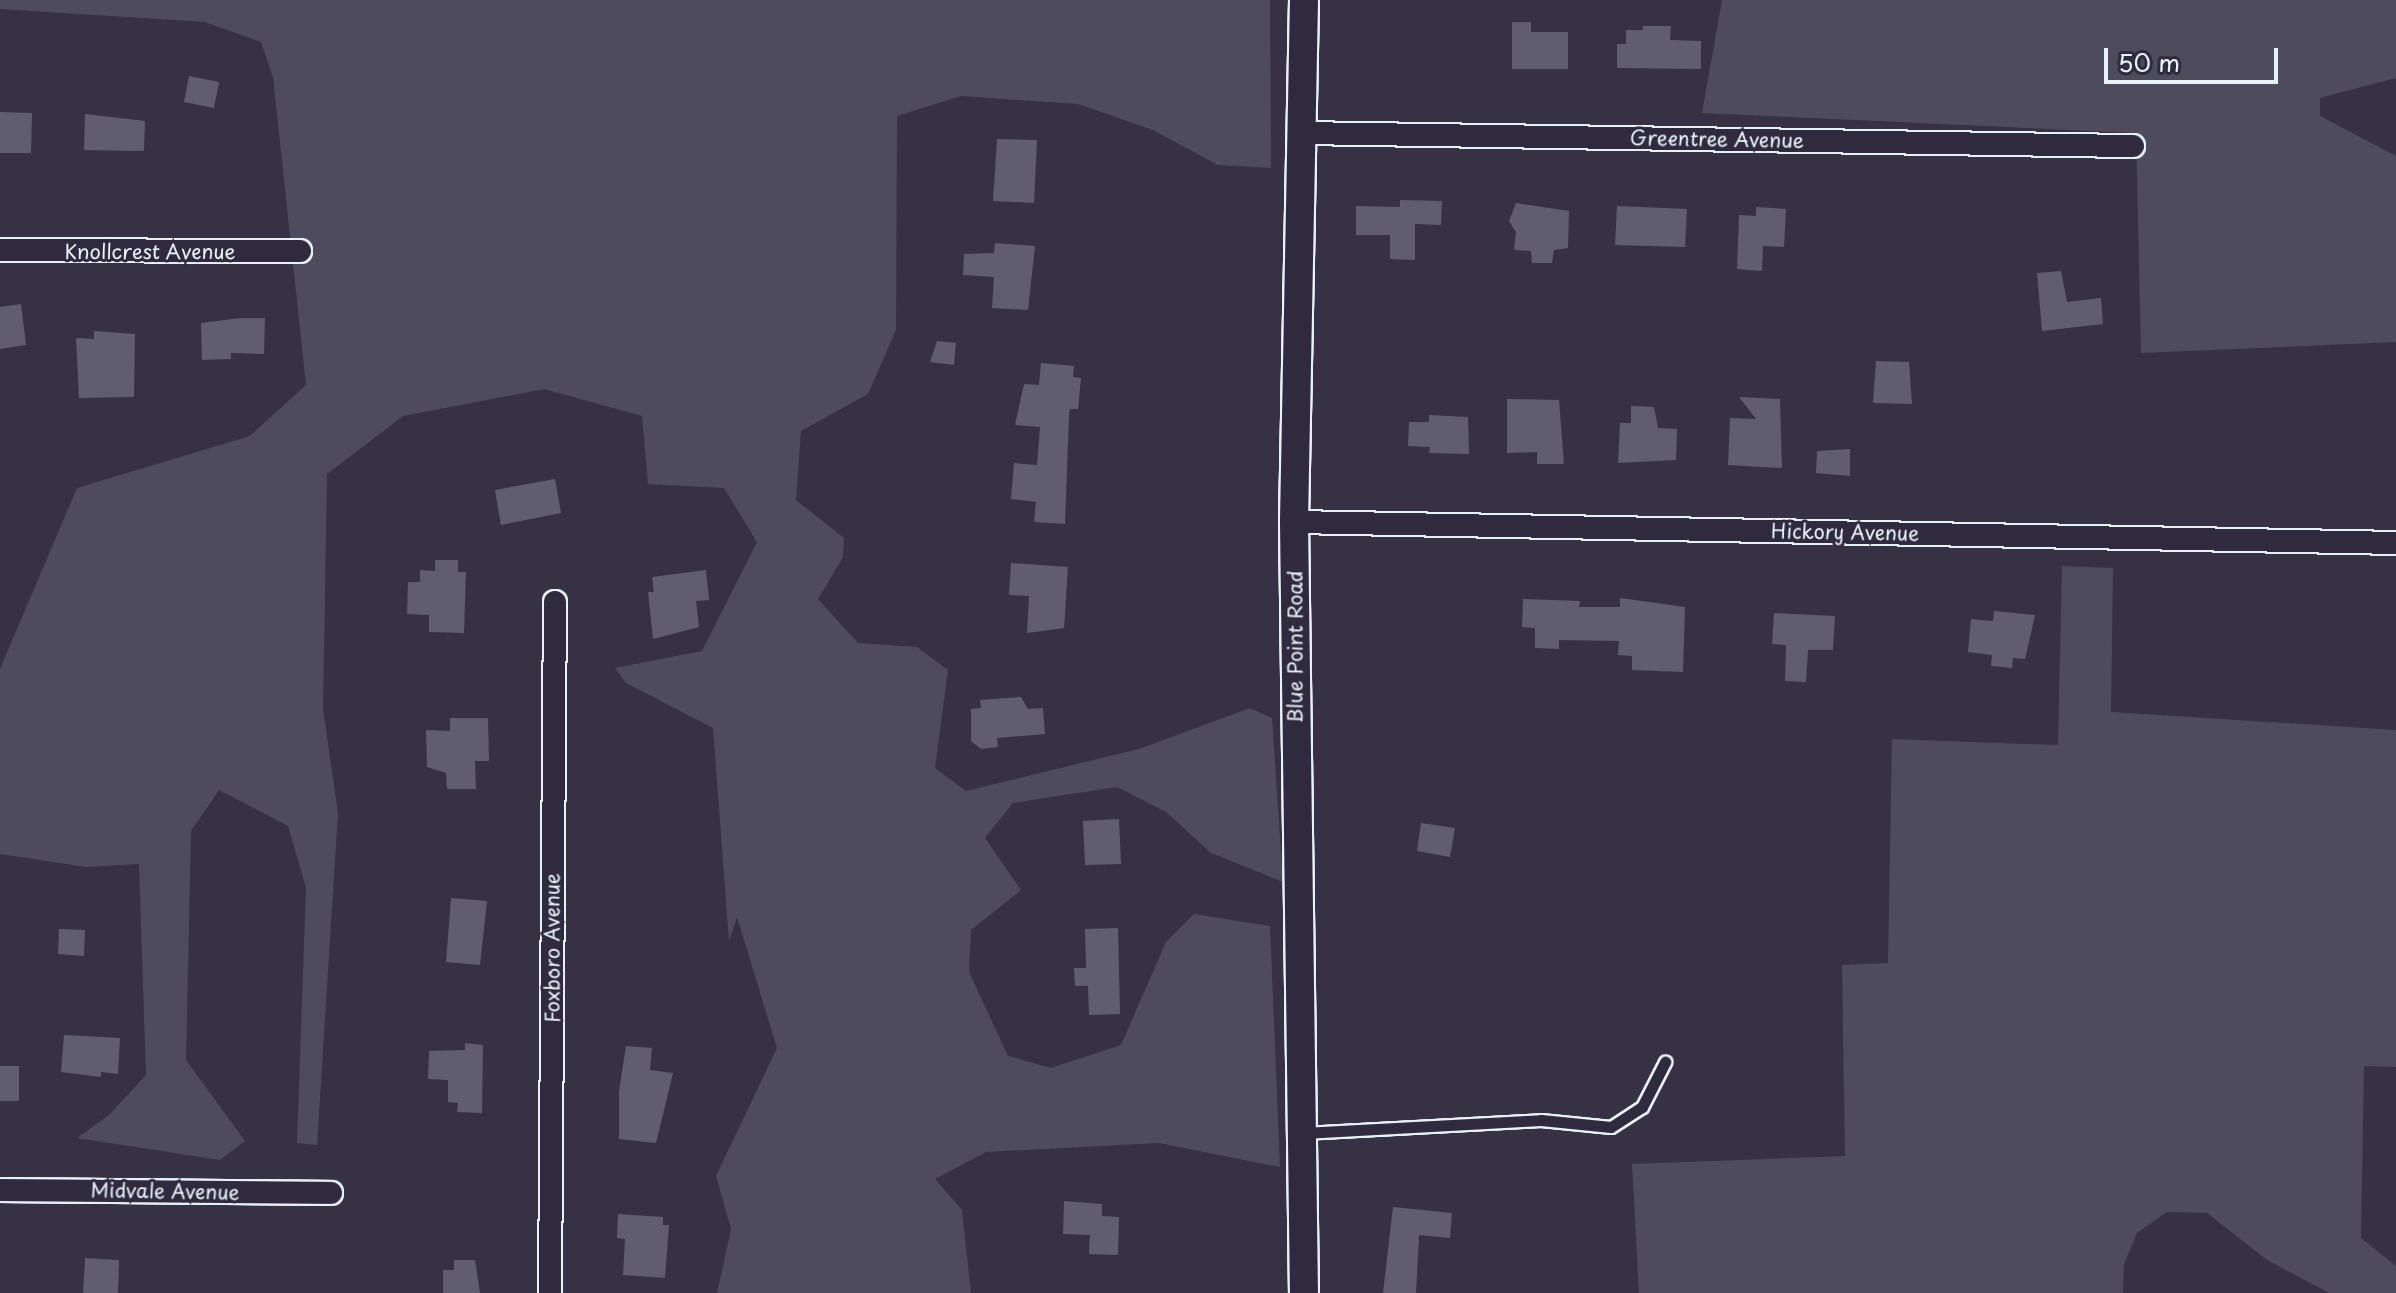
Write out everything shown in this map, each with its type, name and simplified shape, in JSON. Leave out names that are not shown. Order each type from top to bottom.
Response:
[{"type":"street","name":"Blue Point Road","points":[[1304,0],[1294,522],[1304,1293]]},
{"type":"street","name":"Greentree Avenue","points":[[1301,133],[2133,146]]},
{"type":"street","name":"Knollcrest Avenue","points":[[0,250],[300,251]]},
{"type":"street","name":"Hickory Avenue","points":[[1294,522],[2396,543]]},
{"type":"street","name":"Foxboro Avenue","points":[[550,1293],[555,602]]},
{"type":"street","name":"Midvale Avenue","points":[[0,1190],[331,1193]]},
{"type":"lane","points":[[1303,1133],[1527,1120],[1611,1127],[1642,1107],[1665,1062]]},
{"type":"shaded area","points":[[0,0],[1270,0],[1271,168],[1218,165],[1153,130],[1078,104],[961,96],[897,116],[896,330],[868,394],[801,431],[796,500],[844,538],[843,557],[818,599],[858,643],[917,647],[948,670],[935,768],[966,791],[1139,749],[1250,708],[1272,718],[1283,882],[1211,853],[1166,812],[1117,787],[1013,803],[985,838],[1021,890],[971,930],[969,972],[1008,1056],[1051,1068],[1121,1045],[1166,942],[1194,914],[1270,926],[1280,1167],[1159,1143],[986,1152],[935,1179],[962,1210],[971,1293],[717,1293],[731,1229],[716,1176],[777,1048],[737,917],[729,941],[713,728],[626,683],[615,668],[702,651],[757,542],[724,488],[648,484],[642,416],[544,389],[403,416],[327,474],[323,709],[338,813],[317,1145],[297,1143],[306,888],[288,826],[219,790],[191,831],[186,1060],[245,1141],[220,1160],[77,1138],[109,1115],[146,1075],[139,864],[86,867],[0,854],[0,669],[77,488],[250,436],[306,385],[273,77],[261,42],[205,22],[0,9]]},
{"type":"shaded area","points":[[1722,0],[2396,0],[2396,78],[2320,98],[2320,116],[2396,156],[2396,342],[2141,353],[2136,133],[1702,113]]},
{"type":"shaded area","points":[[2062,566],[2113,568],[2111,712],[2396,730],[2396,1067],[2364,1066],[2361,1238],[2396,1266],[2396,1293],[2329,1293],[2267,1260],[2207,1213],[2167,1212],[2137,1233],[2124,1264],[2123,1293],[1639,1293],[1632,1164],[1845,1156],[1842,965],[1888,963],[1892,739],[2058,745]]},
{"type":"building","points":[[1512,22],[1531,22],[1531,32],[1568,32],[1568,69],[1512,69]]},
{"type":"building","points":[[1643,26],[1671,26],[1670,40],[1701,41],[1701,69],[1617,68],[1617,44],[1626,44],[1626,30],[1643,30]]},
{"type":"building","points":[[189,76],[219,82],[214,108],[184,102]]},
{"type":"building","points":[[0,112],[32,113],[31,153],[0,153]]},
{"type":"building","points":[[85,114],[145,121],[144,151],[84,150]]},
{"type":"building","points":[[997,139],[1037,140],[1034,203],[993,201]]},
{"type":"building","points":[[1400,200],[1442,201],[1441,225],[1415,224],[1415,260],[1390,259],[1390,235],[1356,235],[1356,206],[1400,207]]},
{"type":"building","points":[[1516,203],[1569,211],[1568,248],[1554,250],[1552,263],[1532,263],[1531,251],[1514,250],[1516,232],[1509,221]]},
{"type":"building","points":[[1617,206],[1687,209],[1685,247],[1615,245]]},
{"type":"building","points":[[1756,207],[1786,209],[1784,247],[1763,246],[1762,271],[1737,269],[1739,215],[1756,216]]},
{"type":"building","points":[[995,243],[1035,246],[1028,310],[992,308],[994,277],[963,275],[964,254],[994,253]]},
{"type":"building","points":[[2061,271],[2067,302],[2101,298],[2103,324],[2042,331],[2037,273]]},
{"type":"building","points":[[21,304],[26,345],[0,349],[0,307]]},
{"type":"building","points":[[265,318],[264,354],[231,353],[231,359],[202,360],[201,323]]},
{"type":"building","points":[[94,331],[135,334],[134,397],[79,398],[76,338],[94,339]]},
{"type":"building","points":[[937,341],[956,343],[954,365],[930,362]]},
{"type":"building","points":[[1876,361],[1909,362],[1912,404],[1873,403]]},
{"type":"building","points":[[1041,363],[1074,366],[1073,377],[1081,378],[1078,409],[1070,409],[1069,415],[1065,524],[1034,522],[1036,502],[1011,499],[1014,463],[1037,465],[1040,427],[1015,425],[1024,384],[1039,385]]},
{"type":"building","points":[[1739,397],[1780,399],[1782,468],[1728,465],[1730,418],[1756,419]]},
{"type":"building","points":[[1507,399],[1559,400],[1564,464],[1537,464],[1537,452],[1507,453]]},
{"type":"building","points":[[1631,406],[1654,407],[1658,428],[1677,429],[1676,460],[1618,463],[1620,423],[1631,423]]},
{"type":"building","points":[[1429,415],[1468,417],[1469,454],[1429,453],[1430,447],[1408,446],[1409,422],[1429,422]]},
{"type":"building","points":[[1850,449],[1850,476],[1816,473],[1817,451]]},
{"type":"building","points":[[555,479],[561,513],[501,525],[495,490]]},
{"type":"building","points":[[435,560],[458,560],[458,572],[466,572],[464,633],[429,632],[429,615],[407,614],[408,582],[420,582],[420,570],[435,571]]},
{"type":"building","points":[[1011,563],[1068,567],[1064,628],[1027,633],[1029,596],[1009,595]]},
{"type":"building","points":[[706,570],[709,600],[696,601],[699,627],[653,639],[648,592],[654,592],[652,577]]},
{"type":"building","points":[[1620,598],[1685,607],[1683,672],[1632,670],[1632,656],[1618,655],[1619,641],[1559,640],[1559,649],[1535,648],[1535,628],[1522,627],[1523,599],[1580,601],[1579,607],[1620,607]]},
{"type":"building","points":[[1994,611],[2035,615],[2025,659],[2013,658],[2012,668],[1991,666],[1992,655],[1968,652],[1971,619],[1993,621]]},
{"type":"building","points":[[1774,613],[1835,616],[1833,650],[1808,650],[1806,682],[1785,681],[1786,645],[1772,644]]},
{"type":"building","points":[[1021,697],[1028,709],[1043,708],[1045,734],[997,738],[998,747],[981,749],[971,741],[971,709],[981,708],[980,700]]},
{"type":"building","points":[[450,718],[488,718],[489,761],[475,761],[476,789],[447,789],[446,773],[427,767],[426,730],[450,731]]},
{"type":"building","points":[[1119,819],[1121,864],[1085,865],[1083,821]]},
{"type":"building","points":[[1421,823],[1455,828],[1450,857],[1417,851]]},
{"type":"building","points":[[451,898],[487,901],[480,965],[446,962]]},
{"type":"building","points":[[1118,928],[1120,1014],[1089,1015],[1088,986],[1075,986],[1074,968],[1086,968],[1085,929]]},
{"type":"building","points":[[59,929],[85,930],[84,956],[58,954]]},
{"type":"building","points":[[64,1035],[120,1038],[118,1074],[101,1072],[101,1077],[61,1072]]},
{"type":"building","points":[[465,1043],[483,1045],[482,1113],[457,1112],[458,1103],[448,1102],[448,1080],[428,1079],[429,1051],[465,1050]]},
{"type":"building","points":[[626,1046],[652,1048],[650,1070],[673,1073],[656,1143],[619,1139],[619,1091]]},
{"type":"building","points":[[0,1066],[19,1066],[19,1101],[0,1101]]},
{"type":"building","points":[[1064,1201],[1102,1204],[1102,1216],[1119,1217],[1118,1255],[1089,1254],[1090,1235],[1063,1234]]},
{"type":"building","points":[[1393,1207],[1452,1213],[1450,1238],[1419,1235],[1416,1293],[1383,1293]]},
{"type":"building","points":[[618,1214],[663,1217],[663,1225],[669,1225],[665,1278],[623,1275],[625,1239],[617,1238]]},
{"type":"building","points":[[85,1258],[119,1260],[118,1293],[83,1293]]},
{"type":"building","points":[[454,1260],[475,1260],[480,1293],[443,1293],[443,1270],[454,1270]]}]
